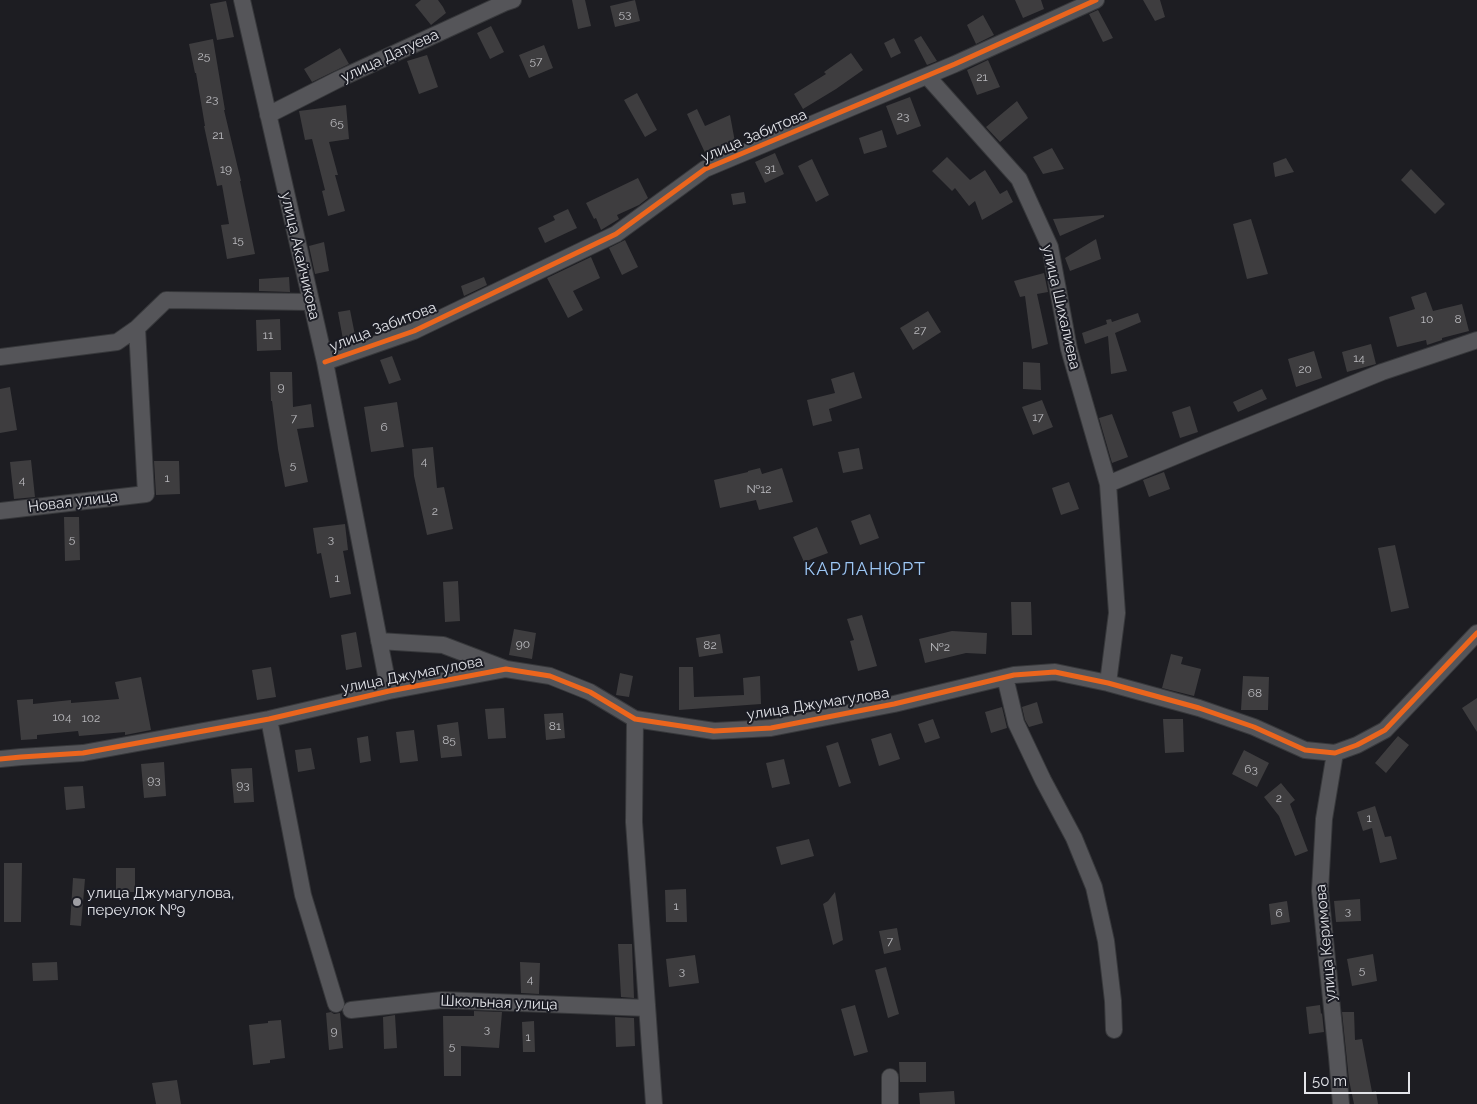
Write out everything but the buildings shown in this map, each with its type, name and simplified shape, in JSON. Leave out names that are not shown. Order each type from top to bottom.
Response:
[{"type":"street","name":"улица Акайчикова","points":[[242,0],[324,362],[389,690]]},
{"type":"street","name":"улица Датуева","points":[[268,115],[339,79],[513,0]]},
{"type":"street","name":"улица Забитова","points":[[324,362],[414,331],[616,234],[710,167],[926,76],[1096,0]]},
{"type":"street","name":"улица Шихалиева","points":[[926,76],[1019,180],[1050,247],[1069,349],[1108,484],[1117,613],[1108,683]]},
{"type":"street","points":[[0,357],[117,342],[137,328],[166,300],[311,302]]},
{"type":"street","name":"Новая улица","points":[[0,511],[146,494],[137,328]]},
{"type":"street","points":[[1108,484],[1207,442],[1373,376],[1477,340]]},
{"type":"street","name":"улица Джумагулова","points":[[0,759],[83,753],[269,719],[389,690],[506,669],[550,676],[590,692],[635,719],[714,731],[771,728],[894,704],[1014,675],[1055,672],[1108,683],[1199,708],[1254,727],[1304,750],[1335,753],[1356,745],[1385,730],[1477,633]]},
{"type":"street","points":[[379,640],[443,645],[506,669]]},
{"type":"street","points":[[1005,677],[1016,723],[1043,780],[1074,838],[1094,887],[1106,941],[1113,1001],[1114,1030]]},
{"type":"street","name":"Школьная улица","points":[[269,719],[303,895],[344,1007],[442,1000],[647,1008]]},
{"type":"street","points":[[635,719],[634,822],[654,1104]]},
{"type":"street","name":"улица Керимова","points":[[1335,753],[1324,819],[1320,891],[1338,1057],[1341,1104]]},
{"type":"street","points":[[890,1077],[890,1104]]},
{"type":"cycle path","points":[[325,362],[414,331],[616,234],[705,169],[955,64],[1096,0]]},
{"type":"cycle path","points":[[0,759],[83,753],[269,719],[389,691],[506,669],[550,676],[590,692],[635,719],[714,731],[771,728],[894,704],[1014,675],[1055,672],[1108,683],[1199,708],[1254,727],[1305,750],[1335,753],[1357,745],[1385,730],[1477,633]]},
{"type":"place","name":"улица Джумагулова, переулок №9","points":[[77,902]]},
{"type":"district","name":"КАРЛАНЮРТ","points":[[865,570]]}]
